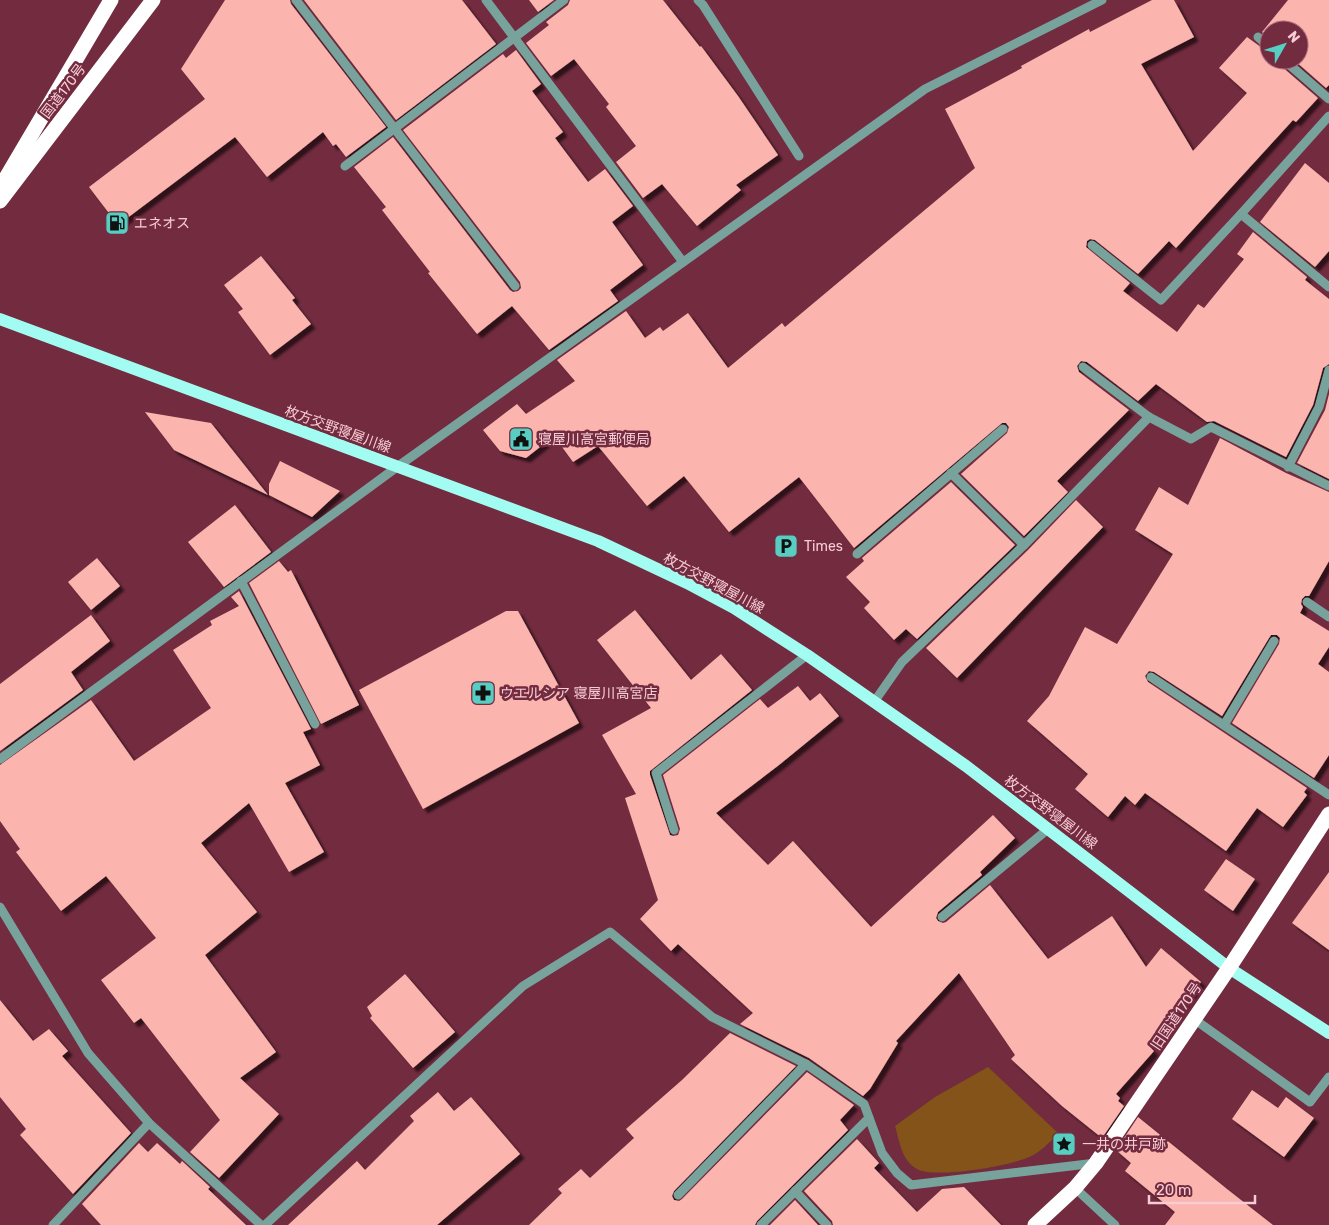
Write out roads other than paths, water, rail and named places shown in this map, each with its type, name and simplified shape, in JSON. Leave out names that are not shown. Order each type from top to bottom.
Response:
[{"type":"highway","name":"国道170号","points":[[0,189],[111,0]]},
{"type":"highway","name":"国道170号","points":[[0,201],[153,0]]},
{"type":"highway","name":"旧国道170号","points":[[1035,1225],[1075,1188],[1096,1163],[1229,968],[1329,814]]},
{"type":"main road","name":"枚方交野寝屋川線","points":[[0,319],[598,541],[687,583],[734,608],[807,655],[966,766],[1229,968],[1329,1033]]},
{"type":"street","points":[[296,0],[515,286]]},
{"type":"street","points":[[486,0],[683,262]]},
{"type":"street","points":[[345,166],[564,0]]},
{"type":"street","points":[[698,0],[799,156]]},
{"type":"street","points":[[0,759],[397,467],[925,89],[1102,0]]},
{"type":"street","points":[[1296,70],[1329,99]]},
{"type":"street","points":[[1092,245],[1161,300],[1329,116]]},
{"type":"street","points":[[1241,214],[1329,287]]},
{"type":"street","points":[[1083,367],[1149,417],[1191,438],[1211,428],[1329,486]]},
{"type":"street","points":[[1288,467],[1319,408],[1329,370]]},
{"type":"street","points":[[874,702],[902,662],[1024,545],[1149,417]]},
{"type":"street","points":[[857,554],[1003,429]]},
{"type":"street","points":[[951,473],[1024,545]]},
{"type":"street","points":[[241,581],[316,724]]},
{"type":"street","points":[[1307,602],[1329,616]]},
{"type":"street","points":[[1224,724],[1274,641]]},
{"type":"street","points":[[674,830],[656,773],[807,655]]},
{"type":"street","points":[[1152,677],[1329,795]]},
{"type":"street","points":[[942,917],[1048,829]]},
{"type":"street","points":[[0,907],[88,1053],[149,1123],[263,1225],[523,986],[610,932],[712,1017],[806,1064],[864,1104],[882,1153],[897,1172],[911,1185],[1096,1163]]},
{"type":"street","points":[[1194,1019],[1310,1102],[1329,1077]]},
{"type":"street","points":[[678,1195],[806,1064]]},
{"type":"street","points":[[761,1225],[869,1118]]},
{"type":"street","points":[[53,1225],[149,1123]]},
{"type":"street","points":[[1075,1188],[1115,1225]]},
{"type":"street","points":[[796,1191],[827,1225]]},
{"type":"place","name":"エネオス","points":[[117,223]]},
{"type":"place","name":"寝屋川高宮郵便局","points":[[521,439]]},
{"type":"place","name":"Times","points":[[786,546]]},
{"type":"place","name":"ウエルシア 寝屋川高宮店","points":[[483,693]]},
{"type":"place","name":"一井の井戸跡","points":[[1064,1144]]}]
